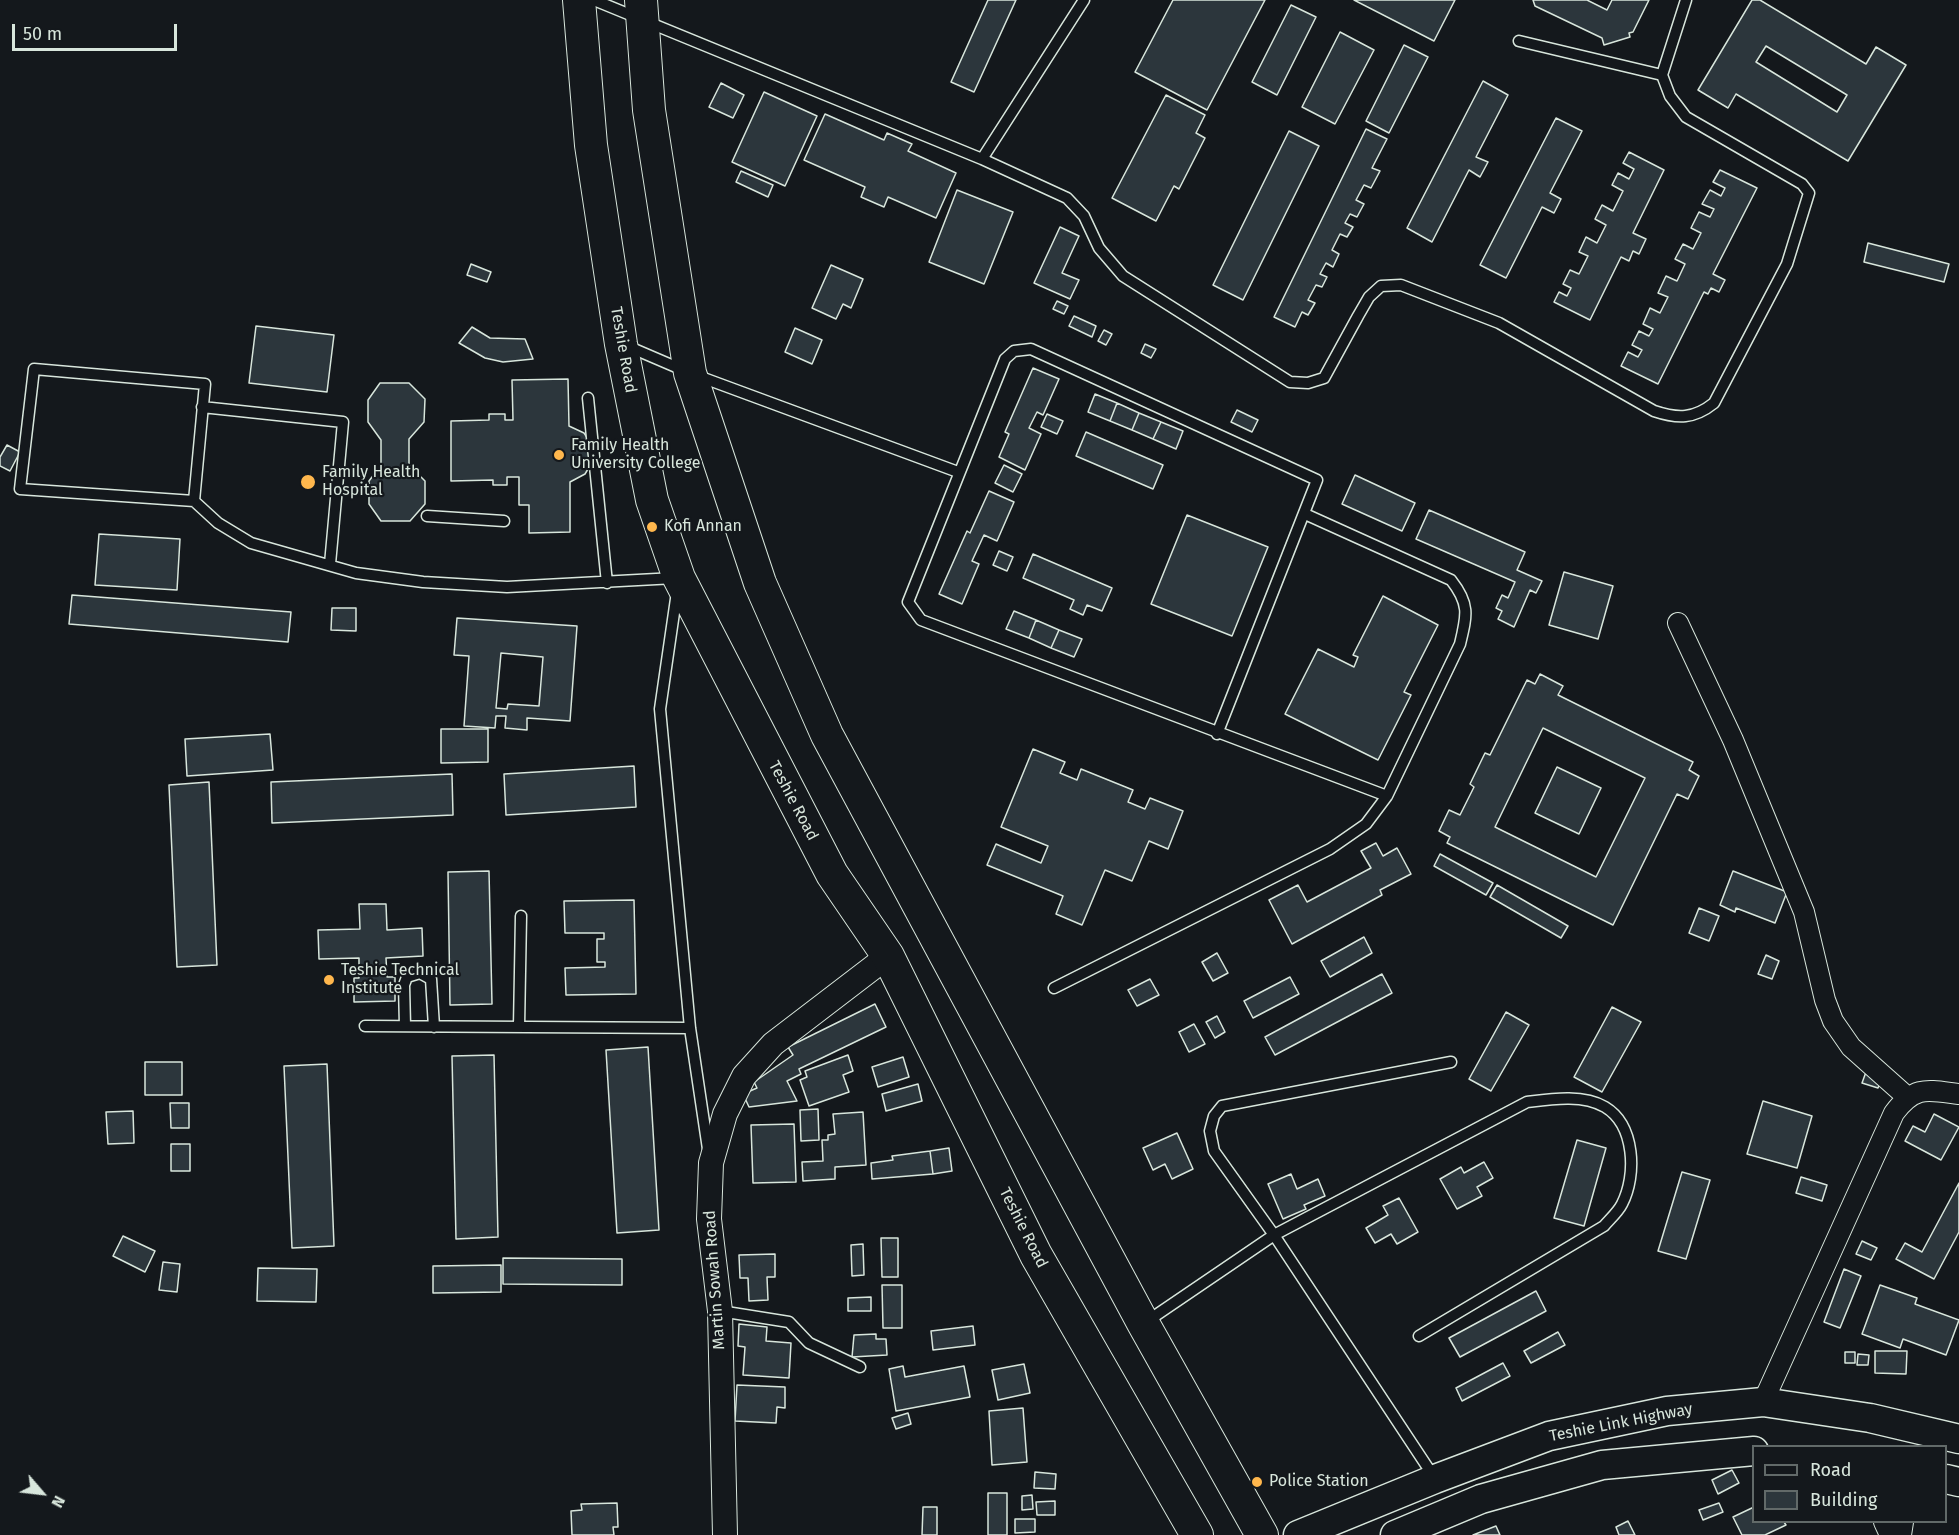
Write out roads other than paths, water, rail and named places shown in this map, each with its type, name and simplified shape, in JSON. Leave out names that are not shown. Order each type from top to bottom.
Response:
[{"type":"main road","name":"Teshie Road","points":[[579,0],[591,145],[621,344],[652,500],[679,578],[832,874],[888,956],[1036,1255],[1197,1535]]},
{"type":"main road","points":[[641,10],[649,110],[690,373],[760,583],[828,735],[1143,1323],[1262,1535]]},
{"type":"main road","name":"Teshie Link Highway","points":[[1298,1535],[1435,1479],[1549,1436],[1667,1411],[1763,1402],[1870,1418],[1959,1439]]},
{"type":"main road","points":[[1395,1535],[1480,1499],[1602,1465],[1752,1451]]},
{"type":"street","points":[[1678,623],[1733,740],[1804,912],[1824,1000],[1833,1021],[1851,1047],[1906,1096]]},
{"type":"street","name":"Martin Sowah Road","points":[[725,1535],[720,1311],[709,1219],[711,1163],[725,1113],[744,1076],[773,1044],[888,956]]},
{"type":"street","points":[[1763,1402],[1894,1113],[1906,1096],[1928,1090],[1959,1094]]},
{"type":"lane","points":[[594,0],[641,10],[1068,198],[1084,216],[1099,248],[1123,276],[1290,382],[1308,383],[1324,378],[1369,297],[1380,286],[1401,285],[1499,323],[1654,411],[1672,417],[1687,418],[1702,413],[1714,403],[1787,264],[1809,193],[1802,184],[1686,117],[1670,96],[1662,75],[1686,0]]},
{"type":"lane","points":[[981,159],[1084,0]]},
{"type":"lane","points":[[1519,41],[1662,75]]},
{"type":"lane","points":[[621,344],[690,373],[958,472]]},
{"type":"lane","points":[[1217,734],[1317,484],[1314,476],[1030,349],[1014,351],[1005,359],[958,472],[908,602],[913,612],[921,620],[1217,734],[1387,796]]},
{"type":"lane","points":[[195,501],[205,384],[34,369],[20,489],[195,501],[218,524],[251,543],[356,573],[423,582],[507,587],[679,578],[660,709],[690,1028],[711,1163]]},
{"type":"lane","points":[[588,399],[607,583]]},
{"type":"lane","points":[[202,407],[343,422],[330,564]]},
{"type":"lane","points":[[1054,988],[1330,849],[1366,824],[1387,796],[1460,644],[1467,617],[1464,596],[1451,580],[1305,514]]},
{"type":"lane","points":[[428,516],[504,521]]},
{"type":"lane","points":[[519,1027],[521,916]]},
{"type":"lane","points":[[405,1026],[404,985],[407,977],[420,973],[431,979],[434,1027]]},
{"type":"lane","points":[[364,1026],[690,1028]]},
{"type":"lane","points":[[1435,1479],[1274,1235],[1214,1150],[1210,1131],[1214,1116],[1222,1106],[1451,1062]]},
{"type":"lane","points":[[1143,1323],[1274,1235],[1527,1102],[1567,1098],[1604,1107],[1624,1125],[1632,1167],[1622,1204],[1604,1226],[1419,1336]]},
{"type":"lane","points":[[720,1311],[789,1322],[809,1343],[860,1367]]},
{"type":"place","name":"Family Health University College","points":[[559,455]]},
{"type":"place","name":"Family Health Hospital","points":[[308,482]]},
{"type":"place","name":"Kofi Annan","points":[[652,527]]},
{"type":"place","name":"Teshie Technical Institute","points":[[329,980]]},
{"type":"place","name":"Police Station","points":[[1257,1482]]}]
